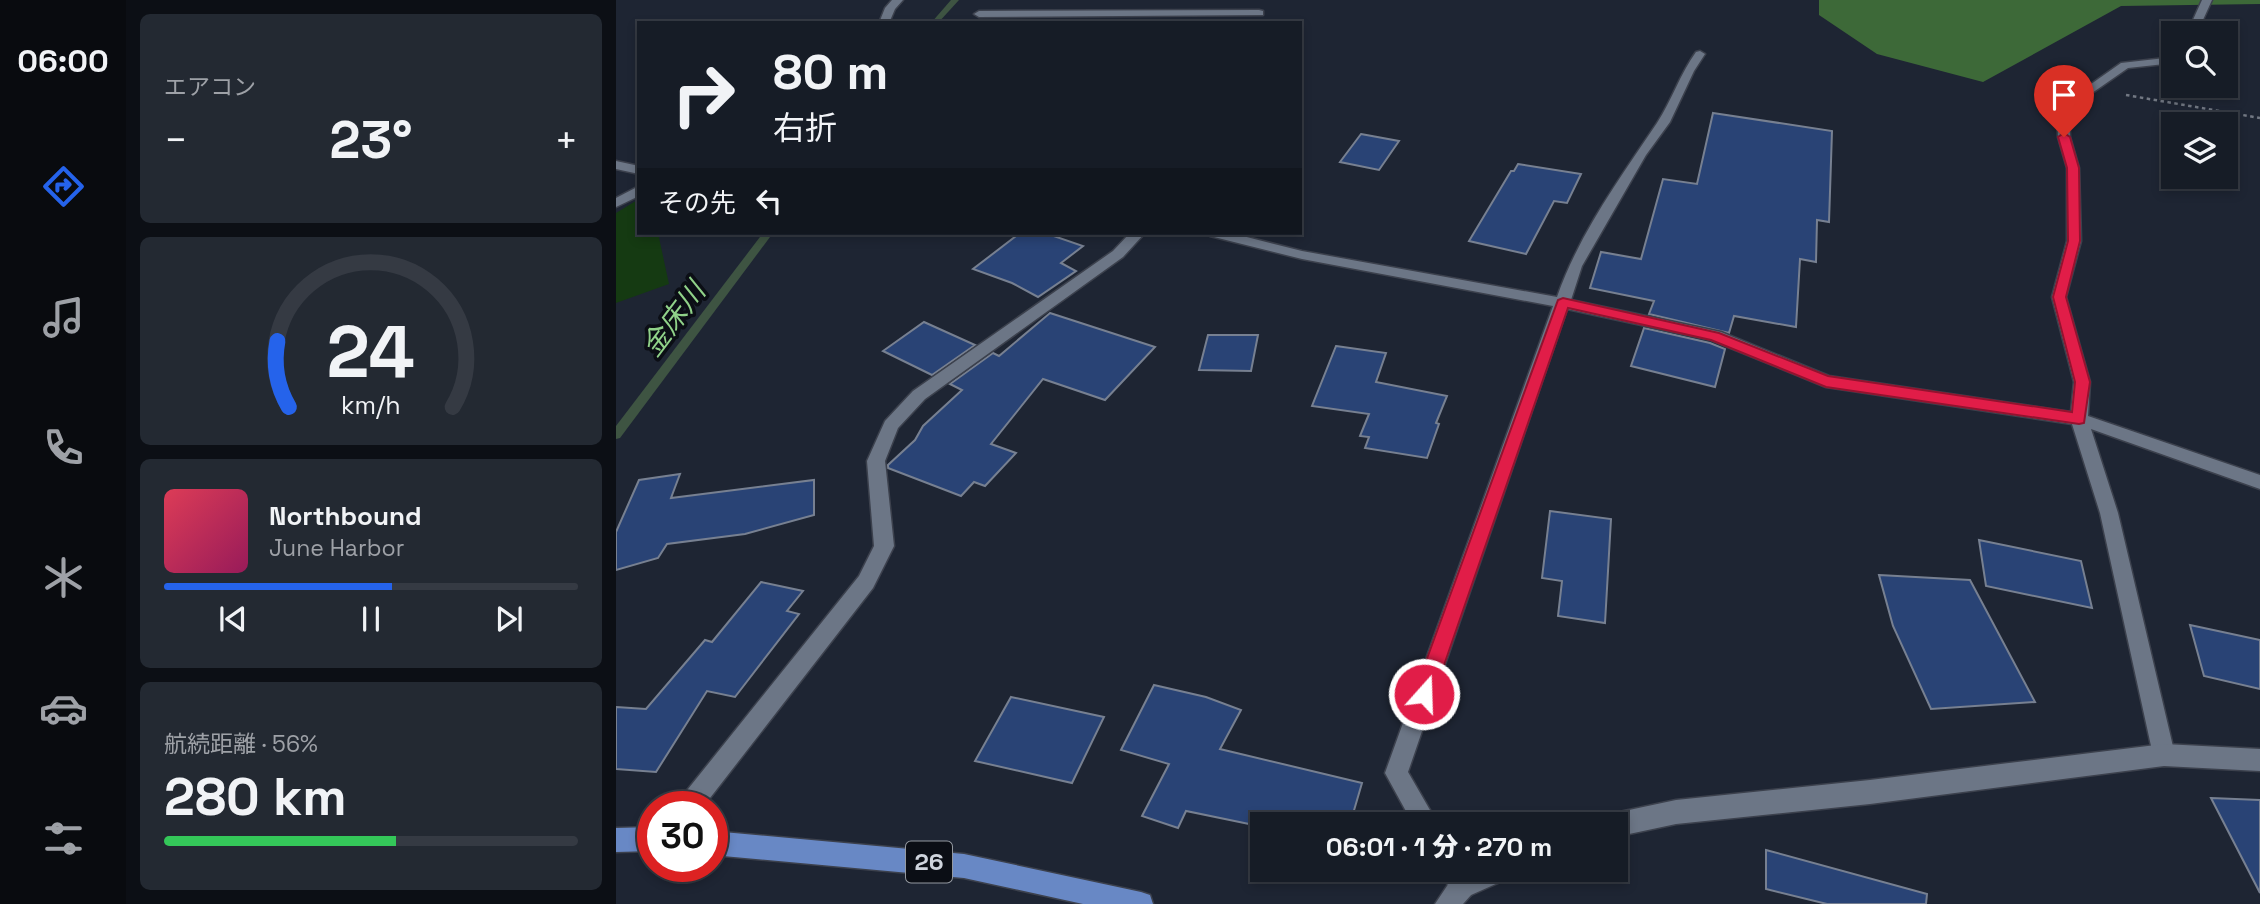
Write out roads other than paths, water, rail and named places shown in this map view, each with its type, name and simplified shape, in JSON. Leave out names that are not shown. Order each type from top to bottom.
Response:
[{"type":"main road","points":[[616,840],[637,839]]},
{"type":"main road","name":"26","points":[[728,844],[964,866],[1141,904]]},
{"type":"street","points":[[885,21],[890,8],[898,0]]},
{"type":"street","points":[[976,18],[991,0]]},
{"type":"street","points":[[2197,21],[2207,0]]},
{"type":"street","points":[[1247,21],[1267,3]]},
{"type":"street","points":[[976,18],[1259,13]]},
{"type":"street","points":[[1419,812],[1396,773],[1575,266],[1640,154],[1664,122],[1688,71],[1700,54]]},
{"type":"street","points":[[2161,61],[2125,65],[2063,108],[2064,137],[2073,168],[2074,241],[2060,297],[2082,382],[2079,419],[2109,513],[2164,755]]},
{"type":"street","points":[[616,165],[637,170]]},
{"type":"street","points":[[616,203],[637,191]]},
{"type":"street","points":[[701,791],[866,582],[884,546],[876,461],[891,425],[919,395],[1118,254],[1137,235]]},
{"type":"street","points":[[1222,235],[1302,255],[1563,303],[1714,336],[1826,381],[2079,419],[2260,482]]},
{"type":"street","points":[[1628,821],[1676,812],[1870,792],[2164,755],[2260,760]]},
{"type":"waterway","name":"金床川","points":[[936,21],[955,0]]},
{"type":"waterway","name":"金床川","points":[[616,435],[766,235]]}]
